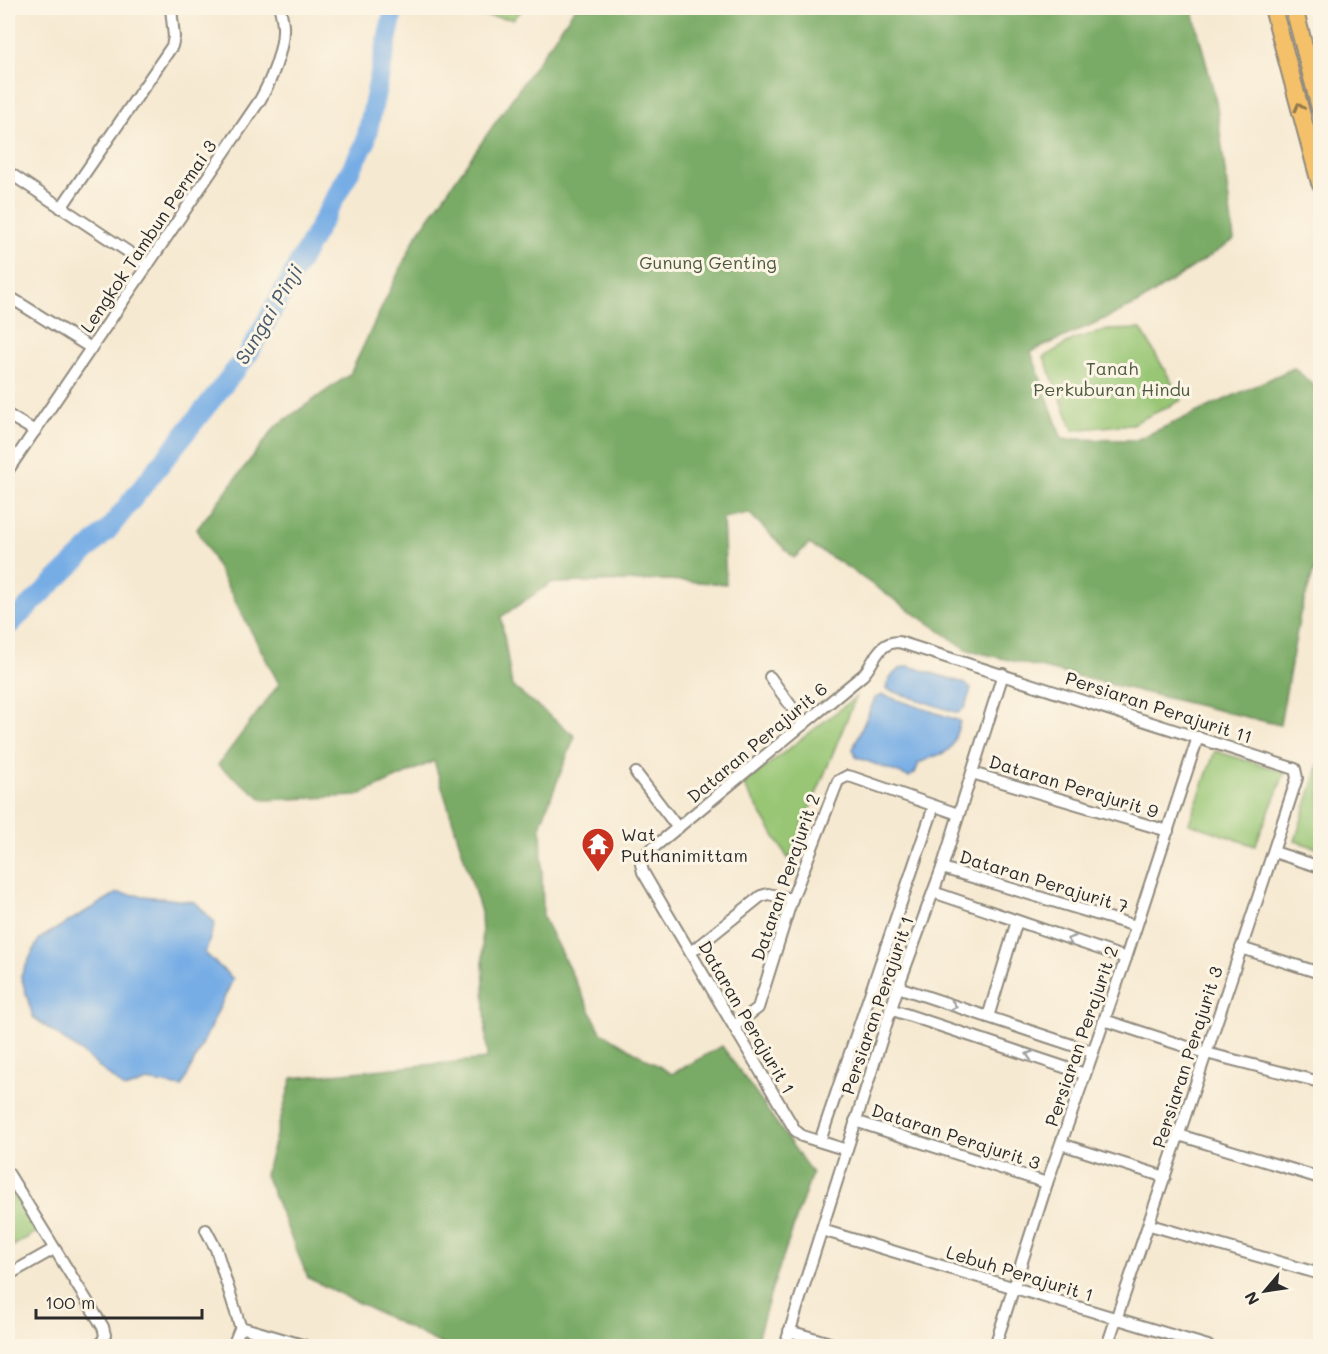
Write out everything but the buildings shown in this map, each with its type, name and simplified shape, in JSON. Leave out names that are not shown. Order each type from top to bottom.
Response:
[{"type":"main road","points":[[1273,8],[1320,183]]},
{"type":"main road","points":[[1294,8],[1320,108]]},
{"type":"street","points":[[61,208],[172,46],[174,37],[171,8]]},
{"type":"street","name":"Lengkok Tambun Permai 3","points":[[8,470],[260,100],[275,65],[283,27],[279,8]]},
{"type":"street","points":[[8,172],[148,265]]},
{"type":"street","points":[[8,296],[91,348]]},
{"type":"street","points":[[8,414],[35,431]]},
{"type":"street","name":"Persiaran Perajurit 11","points":[[899,642],[1292,768],[1297,772],[1297,778]]},
{"type":"street","name":"Dataran Perajurit 6","points":[[644,872],[641,864],[644,856],[863,675],[869,669],[879,649],[899,642]]},
{"type":"street","name":"Persiaran Perajurit 1","points":[[785,1347],[898,987],[942,868],[1003,674]]},
{"type":"street","points":[[770,677],[804,724]]},
{"type":"street","name":"Persiaran Perajurit 2","points":[[995,1347],[1047,1183],[1126,958],[1198,737]]},
{"type":"street","points":[[636,773],[678,828]]},
{"type":"street","name":"Dataran Perajurit 9","points":[[972,773],[1168,831]]},
{"type":"street","name":"Dataran Perajurit 2","points":[[734,1026],[758,1008],[792,899],[836,785],[843,777],[852,777],[958,814]]},
{"type":"street","name":"Persiaran Perajurit 3","points":[[1107,1347],[1150,1225],[1297,778]]},
{"type":"street","name":"Persiaran Perajurit 1","points":[[820,1141],[934,806]]},
{"type":"street","points":[[1274,852],[1320,867]]},
{"type":"street","name":"Dataran Perajurit 7","points":[[942,868],[1136,926]]},
{"type":"street","name":"Dataran Perajurit 1","points":[[644,872],[795,1130],[800,1135],[847,1150]]},
{"type":"street","points":[[933,892],[1126,958]]},
{"type":"street","points":[[690,952],[761,896],[771,895],[792,899]]},
{"type":"street","points":[[988,1017],[1017,921]]},
{"type":"street","points":[[1241,948],[1320,973]]},
{"type":"street","points":[[898,987],[1094,1052]]},
{"type":"street","points":[[891,1009],[1085,1074]]},
{"type":"street","points":[[1104,1020],[1206,1053],[1320,1082]]},
{"type":"street","name":"Dataran Perajurit 3","points":[[855,1121],[1047,1183]]},
{"type":"street","points":[[1179,1135],[1320,1178]]},
{"type":"street","points":[[1061,1144],[1165,1177]]},
{"type":"street","points":[[8,1173],[103,1327],[105,1335],[101,1347]]},
{"type":"street","points":[[1150,1225],[1320,1274]]},
{"type":"street","points":[[206,1230],[216,1250],[241,1329]]},
{"type":"street","name":"Lebuh Perajurit 1","points":[[822,1230],[1208,1347]]},
{"type":"street","points":[[8,1275],[54,1249]]},
{"type":"street","points":[[233,1347],[241,1329]]},
{"type":"street","points":[[241,1329],[306,1347]]},
{"type":"street","points":[[789,1331],[840,1347]]},
{"type":"green space","points":[[460,8],[524,8],[513,19],[467,14]]},
{"type":"green space","name":"Gunung Genting","points":[[575,8],[1192,8],[1216,101],[1234,240],[1137,304],[1031,352],[1062,439],[1136,440],[1294,368],[1320,391],[1320,552],[1300,614],[1280,725],[968,650],[838,561],[809,544],[794,558],[749,513],[723,518],[726,584],[668,580],[551,583],[501,617],[512,686],[575,736],[541,823],[543,917],[601,1032],[672,1074],[722,1046],[812,1173],[755,1346],[445,1346],[308,1278],[265,1175],[292,1078],[487,1059],[481,912],[434,761],[357,796],[264,800],[218,765],[279,684],[197,529],[276,426],[350,374],[415,238]]},
{"type":"green space","name":"Tanah Perkuburan Hindu","points":[[1141,329],[1182,400],[1132,424],[1073,430],[1044,357],[1074,339],[1108,330]]},
{"type":"green space","points":[[856,697],[789,860],[743,784]]},
{"type":"green space","points":[[1215,751],[1285,772],[1255,846],[1189,823]]},
{"type":"green space","points":[[1320,761],[1320,849],[1295,841]]},
{"type":"green space","points":[[8,1186],[40,1230],[8,1249]]},
{"type":"water","points":[[908,666],[964,683],[971,689],[965,707],[958,713],[886,689],[894,674]]},
{"type":"water","points":[[883,695],[960,721],[954,742],[948,751],[919,763],[915,773],[909,777],[856,757],[853,749],[875,698]]},
{"type":"water","points":[[117,893],[195,902],[215,923],[205,953],[233,979],[182,1087],[147,1081],[125,1089],[81,1052],[33,1017],[21,976],[39,939]]},
{"type":"waterway","name":"Sungai Pinji","points":[[8,626],[108,530],[249,353],[365,144],[394,8]]},
{"type":"place","name":"Wat Puthanimittam","points":[[598,873]]}]
